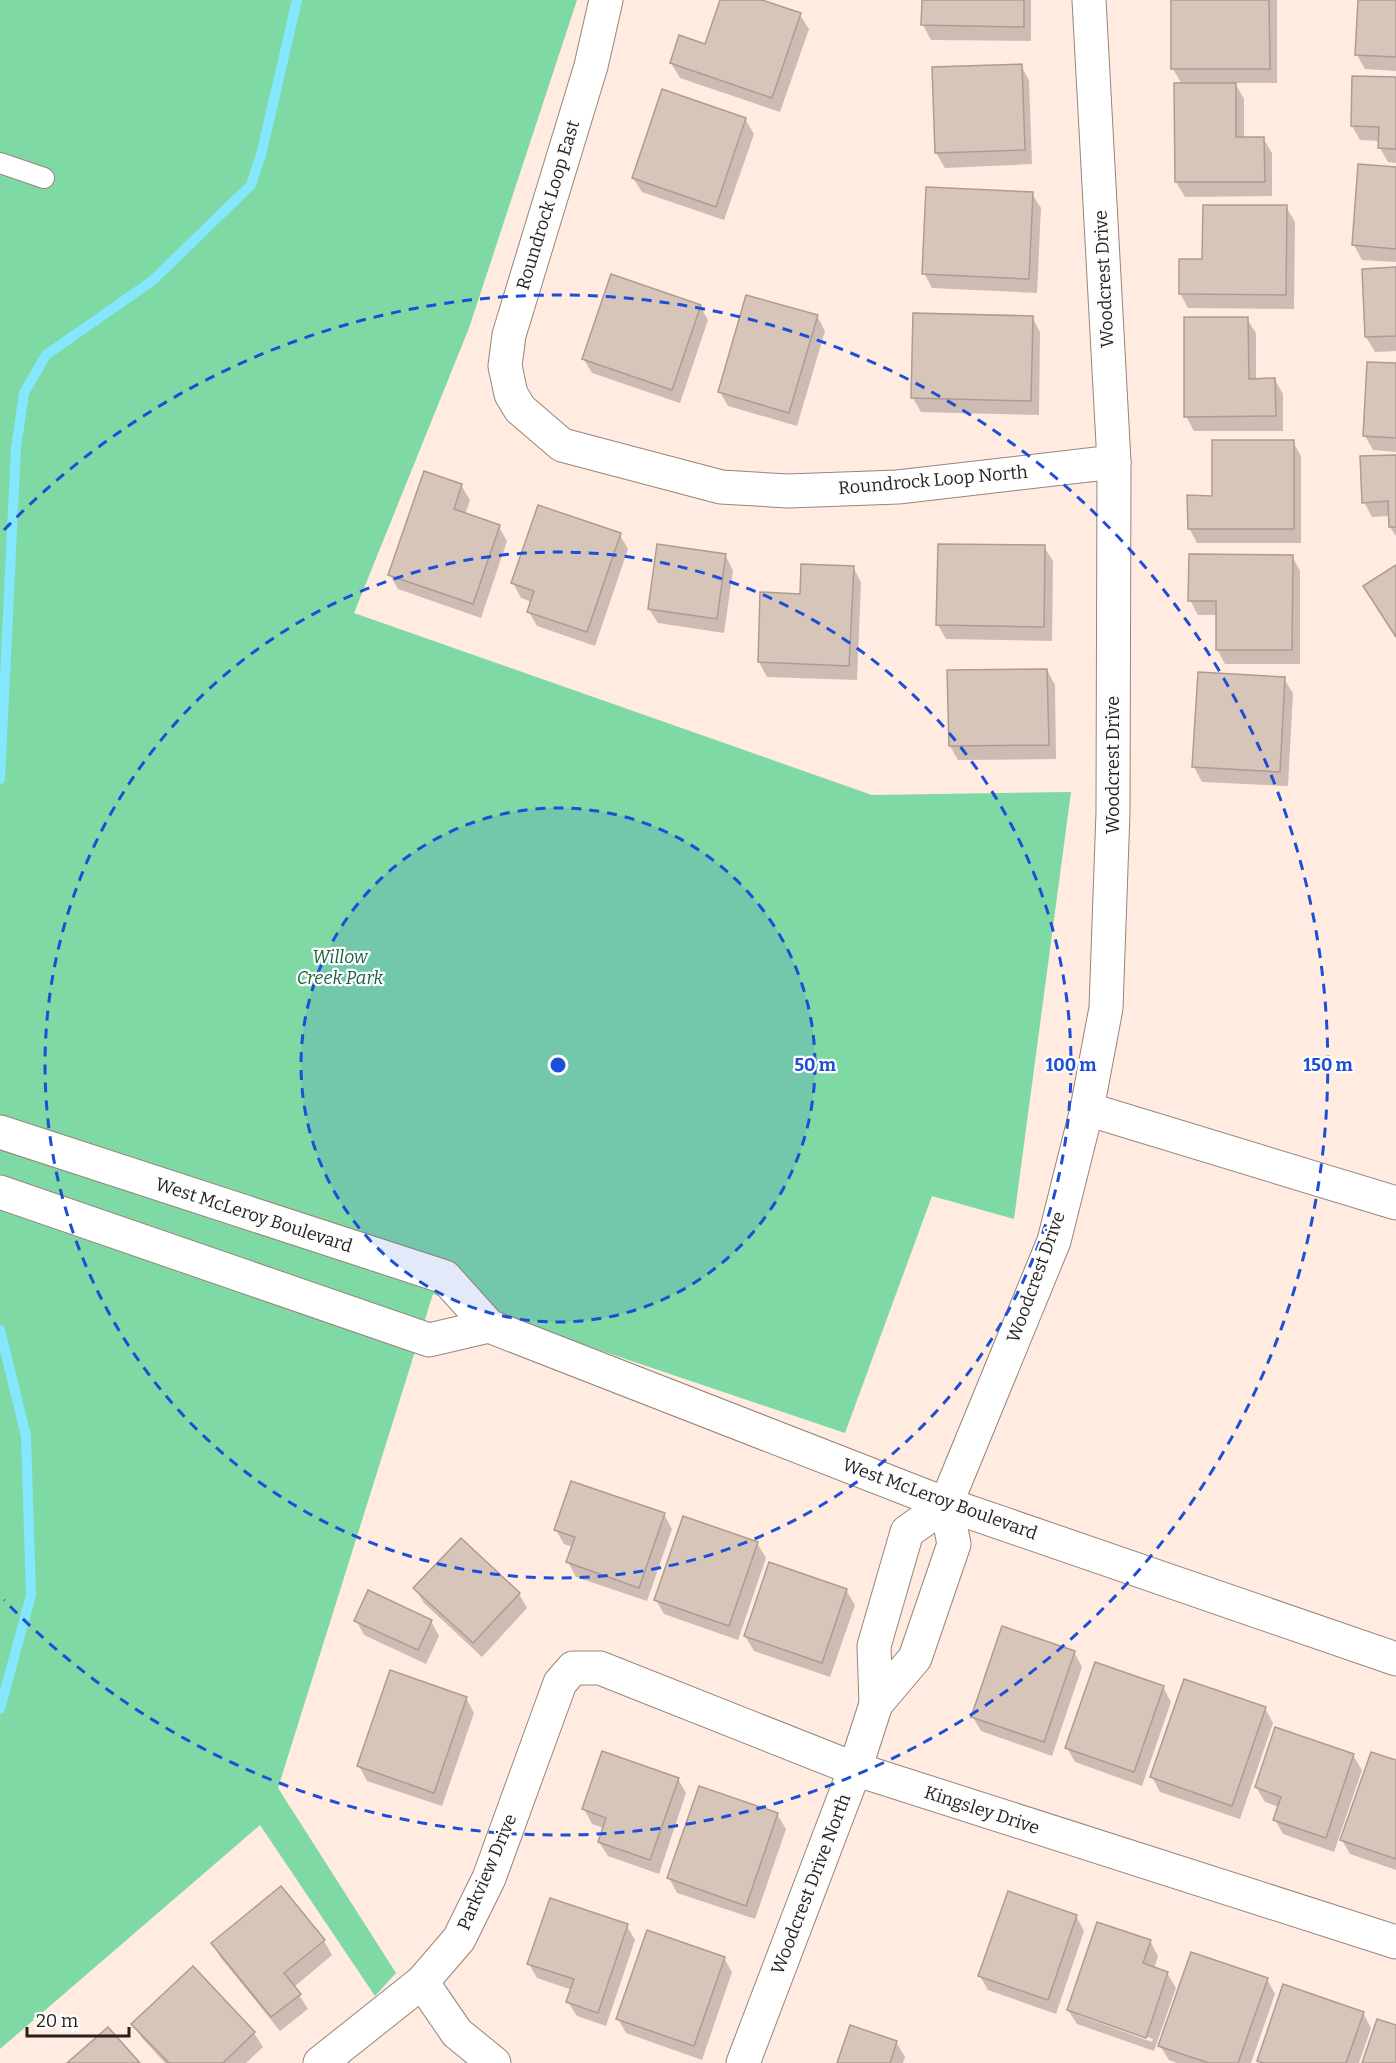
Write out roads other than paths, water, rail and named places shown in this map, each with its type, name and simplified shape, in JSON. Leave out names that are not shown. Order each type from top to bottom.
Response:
[{"type":"street","name":"Roundrock Loop East","points":[[520,409],[511,394],[505,366],[509,335],[591,66],[606,0]]},
{"type":"street","name":"Woodcrest Drive","points":[[946,1504],[1054,1241],[1087,1109],[1106,1008],[1113,812],[1114,462],[1089,0]]},
{"type":"street","name":"Roundrock Loop North","points":[[520,409],[562,445],[722,487],[789,491],[898,487],[1114,462]]},
{"type":"street","points":[[1087,1109],[1396,1203]]},
{"type":"street","name":"West McLeroy Boulevard","points":[[0,1132],[445,1277],[489,1326],[946,1504],[1396,1659]]},
{"type":"street","points":[[0,1192],[429,1340],[489,1326]]},
{"type":"street","name":"Woodcrest Drive North","points":[[743,2063],[855,1769],[876,1704],[874,1646],[907,1532],[946,1504],[954,1544],[915,1658],[876,1704]]},
{"type":"street","name":"Kingsley Drive","points":[[573,1668],[600,1668],[855,1769],[1396,1942]]},
{"type":"street","name":"Parkview Drive","points":[[320,2063],[422,1982],[459,1939],[489,1878],[560,1683],[573,1668]]},
{"type":"street","points":[[422,1982],[457,2033],[494,2063]]},
{"type":"lane","points":[[0,163],[44,178]]},
{"type":"waterway","points":[[0,779],[16,448],[24,393],[46,355],[152,281],[251,185],[261,155],[297,0]]},
{"type":"waterway","points":[[0,1330],[26,1436],[31,1595],[0,1709]]},
{"type":"park label","name":"Willow Creek Park","points":[[340,967]]}]
